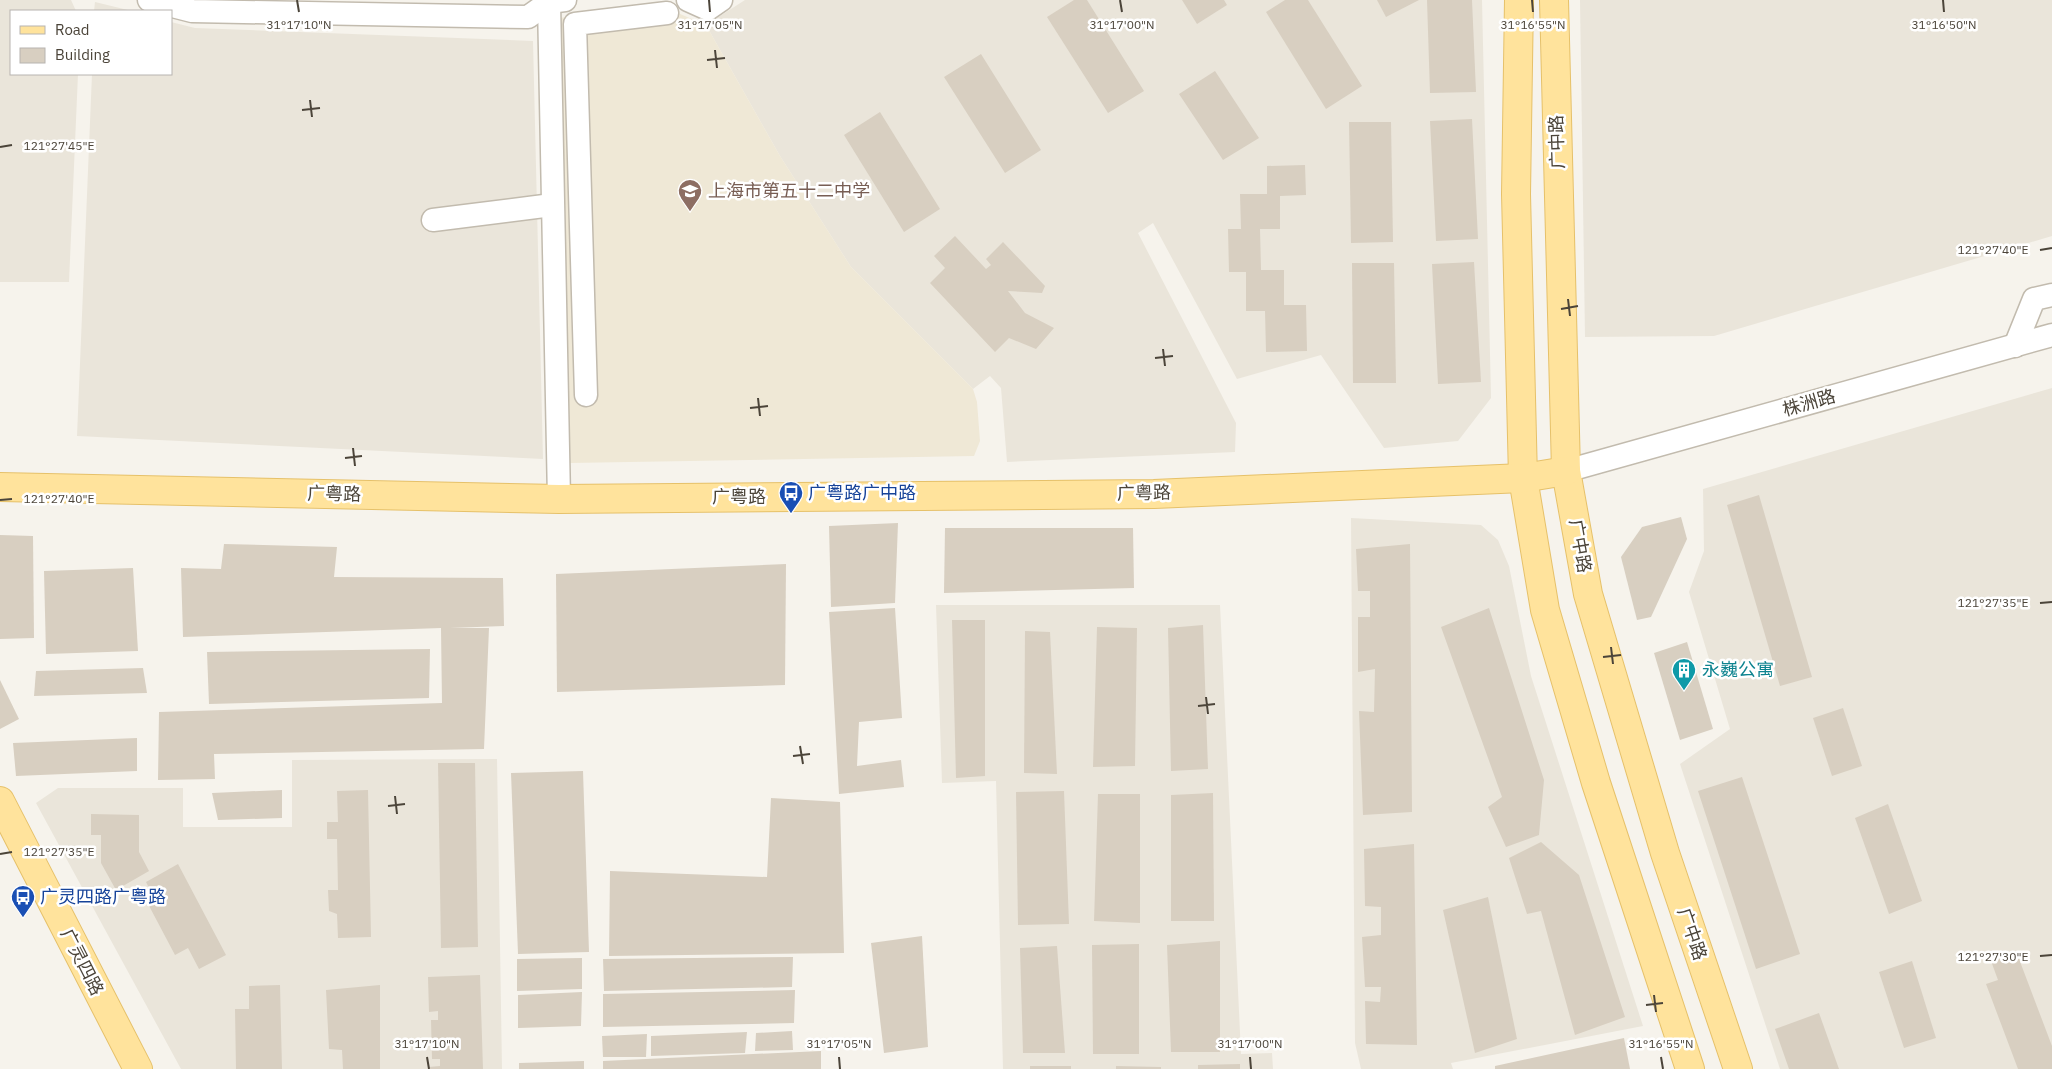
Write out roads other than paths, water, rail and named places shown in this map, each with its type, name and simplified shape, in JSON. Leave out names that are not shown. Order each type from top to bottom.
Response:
[{"type":"main road","points":[[1518,0],[1516,194],[1523,478],[1545,610],[1596,783],[1690,1069]]},
{"type":"main road","name":"广中路","points":[[1554,0],[1566,471],[1588,594],[1665,854],[1738,1069]]},
{"type":"main road","name":"广粤路","points":[[0,487],[559,498],[1154,494],[1523,478],[1566,471]]},
{"type":"main road","name":"广灵四路","points":[[0,801],[138,1069]]},
{"type":"street","points":[[149,0],[192,11],[528,17],[557,1]]},
{"type":"street","points":[[688,0],[708,9],[721,0]]},
{"type":"street","points":[[557,1],[552,205],[559,498]]},
{"type":"street","points":[[586,395],[575,24],[667,13]]},
{"type":"street","points":[[433,220],[552,205]]},
{"type":"street","points":[[554,260],[582,259]]},
{"type":"street","points":[[2015,346],[2034,299],[2052,295]]},
{"type":"street","name":"株洲路","points":[[1566,471],[2052,335]]},
{"type":"place","name":"上海市第五十二中学","points":[[690,212]]},
{"type":"place","name":"广粤路广中路","points":[[791,514]]},
{"type":"place","name":"永巍公寓","points":[[1684,691]]},
{"type":"place","name":"广灵四路广粤路","points":[[23,918]]}]
